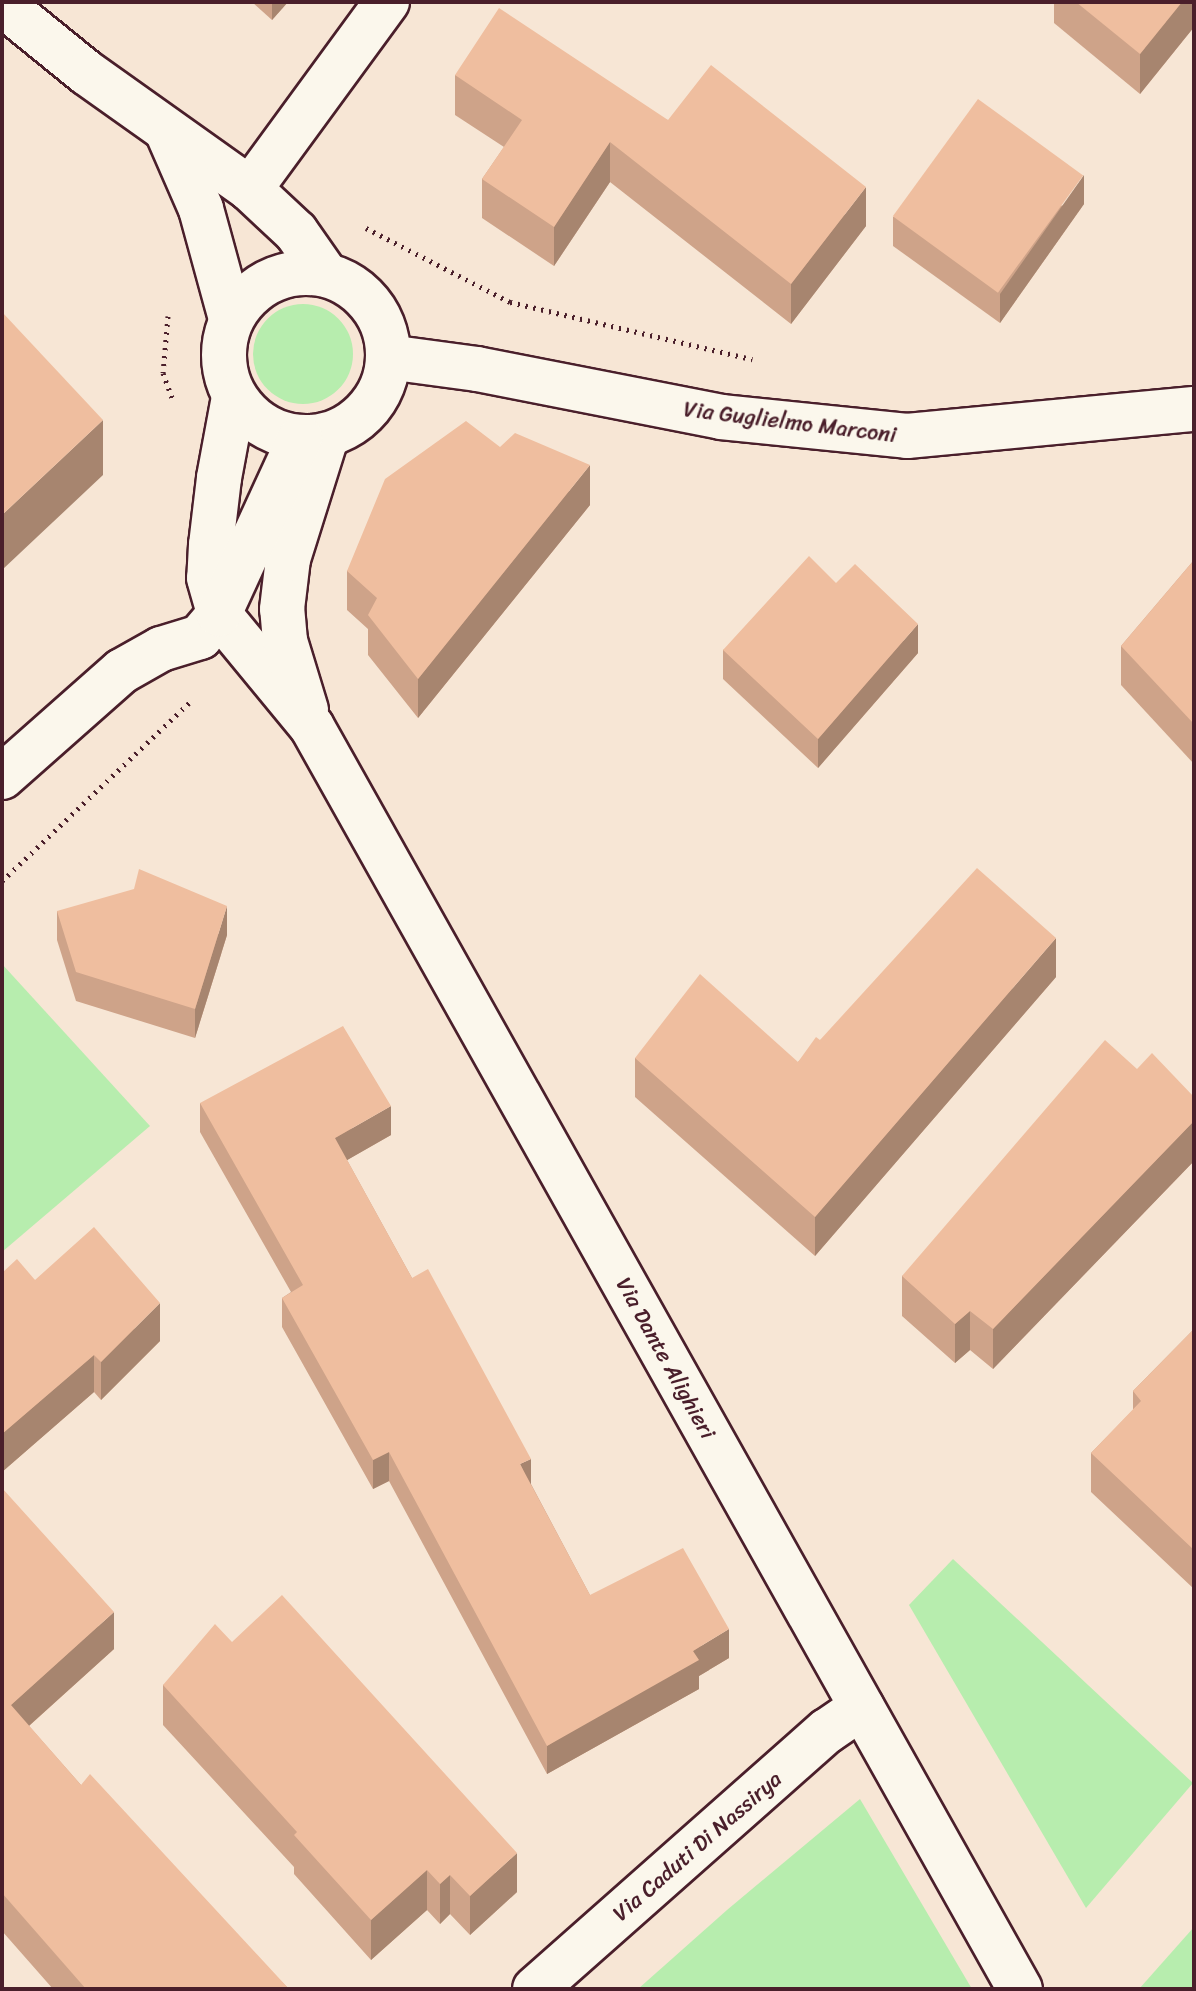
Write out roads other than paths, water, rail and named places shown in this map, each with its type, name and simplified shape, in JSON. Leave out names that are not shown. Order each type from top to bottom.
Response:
[{"type":"street","points":[[259,174],[387,2]]},
{"type":"street","points":[[2,4],[167,131],[259,174],[326,275]]},
{"type":"street","points":[[167,131],[201,209],[231,319]]},
{"type":"street","points":[[298,272],[326,275],[352,286],[371,305],[385,329],[388,357],[384,383],[371,407],[351,425],[313,437],[274,432],[251,418],[234,397],[225,371],[224,345],[231,319],[247,296],[271,280],[298,272]]},
{"type":"street","name":"Via Guglielmo Marconi","points":[[388,357],[477,369],[721,417],[907,436],[1194,409]]},
{"type":"street","name":"Via Dante Alighieri","points":[[234,397],[211,545],[209,578],[219,614],[312,727],[1020,1989]]},
{"type":"street","points":[[2,777],[122,671],[161,649],[200,637],[219,614],[313,437]]},
{"type":"street","name":"Via Dante Alighieri","points":[[312,727],[285,641],[282,609],[288,559],[313,437]]},
{"type":"street","name":"Via Caduti Di Nassirya","points":[[535,1989],[827,1731],[862,1707]]}]
